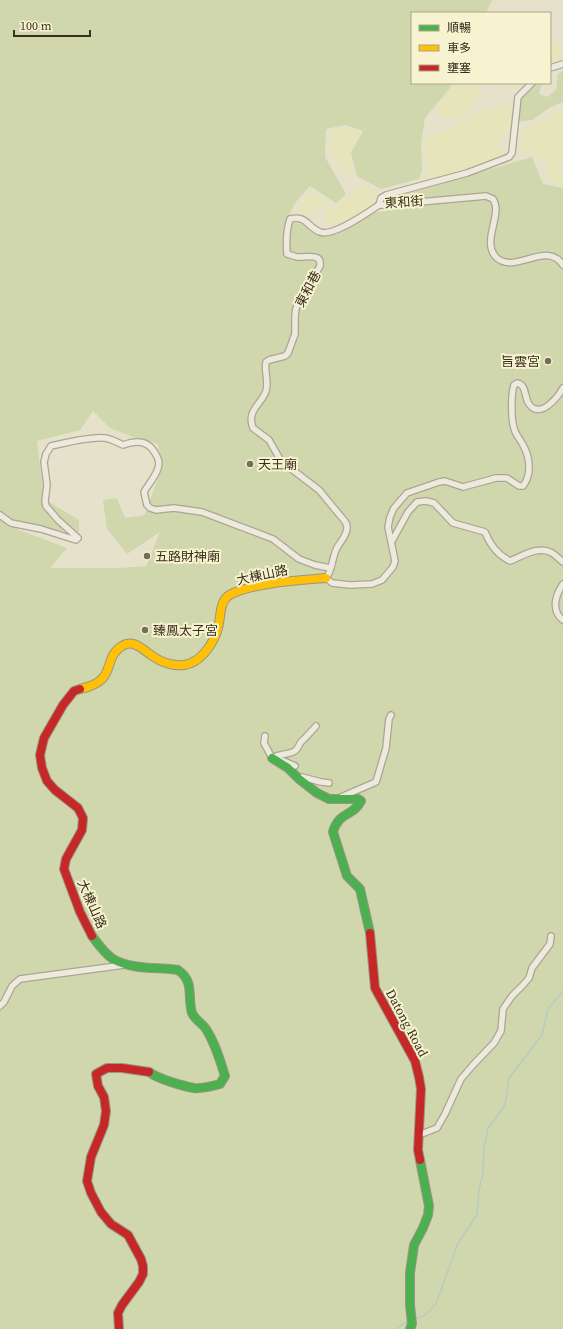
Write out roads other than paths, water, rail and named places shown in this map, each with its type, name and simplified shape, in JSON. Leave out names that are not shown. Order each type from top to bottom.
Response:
[{"type":"street","points":[[551,68],[563,64]]},
{"type":"street","name":"東和街","points":[[531,84],[518,97],[514,144],[512,154],[509,157],[467,173],[386,195],[381,198],[379,205],[486,196],[493,199],[495,206],[490,239],[494,255],[501,261],[510,263],[547,255],[557,258],[563,265]]},
{"type":"street","name":"東和巷","points":[[330,568],[335,552],[348,528],[343,518],[319,490],[281,461],[269,440],[253,428],[251,418],[266,392],[266,362],[285,356],[288,352],[295,334],[296,308],[320,266],[319,259],[315,256],[296,257],[287,254],[287,227],[290,219],[298,217],[304,219],[321,232],[331,232],[352,222],[379,205]]},
{"type":"street","points":[[0,515],[11,523],[76,540],[78,538],[77,536],[64,526],[46,506],[45,501],[47,486],[44,462],[46,454],[51,446],[81,440],[104,438],[111,439],[123,445],[132,442],[140,442],[148,444],[154,450],[159,459],[158,468],[144,492],[147,505],[150,508],[156,510],[174,508],[202,512],[273,539],[299,559],[315,565],[330,568],[329,574],[326,578],[332,583],[350,586],[372,584],[382,580],[394,567],[395,561],[388,527],[390,516],[394,508],[408,493],[445,481],[463,487],[496,478],[507,478],[519,486],[523,486],[527,481],[529,470],[528,455],[514,428],[512,392],[514,385],[517,383],[523,387],[527,402],[531,407],[542,409],[557,398],[563,388]]},
{"type":"street","points":[[392,541],[408,512],[417,502],[426,501],[434,503],[453,523],[485,532],[489,542],[495,549],[502,557],[510,561],[530,552],[544,550],[551,552],[563,562]]},
{"type":"street","name":"大棟山路","points":[[119,1329],[118,1313],[122,1305],[140,1282],[143,1274],[143,1266],[141,1259],[128,1235],[111,1224],[100,1212],[90,1193],[87,1181],[91,1158],[104,1125],[106,1111],[104,1097],[98,1086],[96,1074],[107,1068],[147,1071],[155,1077],[195,1088],[209,1087],[220,1084],[225,1076],[220,1057],[204,1026],[196,1020],[192,1012],[190,986],[184,973],[178,970],[130,964],[114,960],[96,943],[82,918],[64,869],[70,852],[80,836],[83,823],[82,816],[80,808],[49,785],[45,778],[41,758],[43,741],[69,696],[76,690],[88,687],[102,680],[107,673],[117,650],[124,645],[131,643],[138,645],[159,660],[173,664],[189,665],[197,660],[213,640],[219,628],[221,609],[229,595],[276,583],[326,578]]},
{"type":"street","points":[[563,584],[559,589],[555,601],[555,609],[558,616],[563,620]]},
{"type":"street","points":[[335,799],[348,795],[376,782],[386,748],[389,718],[391,715]]},
{"type":"street","points":[[272,758],[298,749],[300,743],[316,726]]},
{"type":"street","points":[[265,736],[264,743],[272,758]]},
{"type":"street","points":[[272,758],[276,758],[295,766]]},
{"type":"street","name":"Datong Road","points":[[272,758],[288,768],[317,793],[329,798],[358,799],[361,801],[360,805],[339,819],[333,826],[333,832],[347,876],[360,889],[370,932],[375,988],[415,1061],[421,1089],[418,1150],[429,1206],[428,1215],[414,1245],[410,1273],[410,1304],[412,1324],[410,1329]]},
{"type":"street","points":[[299,779],[302,777],[329,783]]},
{"type":"street","points":[[419,1135],[437,1128],[446,1114],[461,1080],[473,1064],[494,1043],[500,1031],[503,1009],[512,996],[529,978],[532,968],[550,944],[551,936]]},
{"type":"street","points":[[0,1006],[4,1002],[12,986],[20,979],[130,964]]},
{"type":"waterway","points":[[415,1319],[425,1315],[436,1304],[457,1245],[477,1215],[479,1190],[483,1173],[484,1148],[488,1128],[505,1105],[509,1078],[542,1035],[548,1009],[563,991]]},
{"type":"waterway","points":[[396,1329],[408,1322]]},
{"type":"place","name":"旨雲宮","points":[[548,361]]},
{"type":"place","name":"天王廟","points":[[250,464]]},
{"type":"place","name":"五路財神廟","points":[[147,556]]},
{"type":"place","name":"臻鳳太子宮","points":[[145,630]]}]
